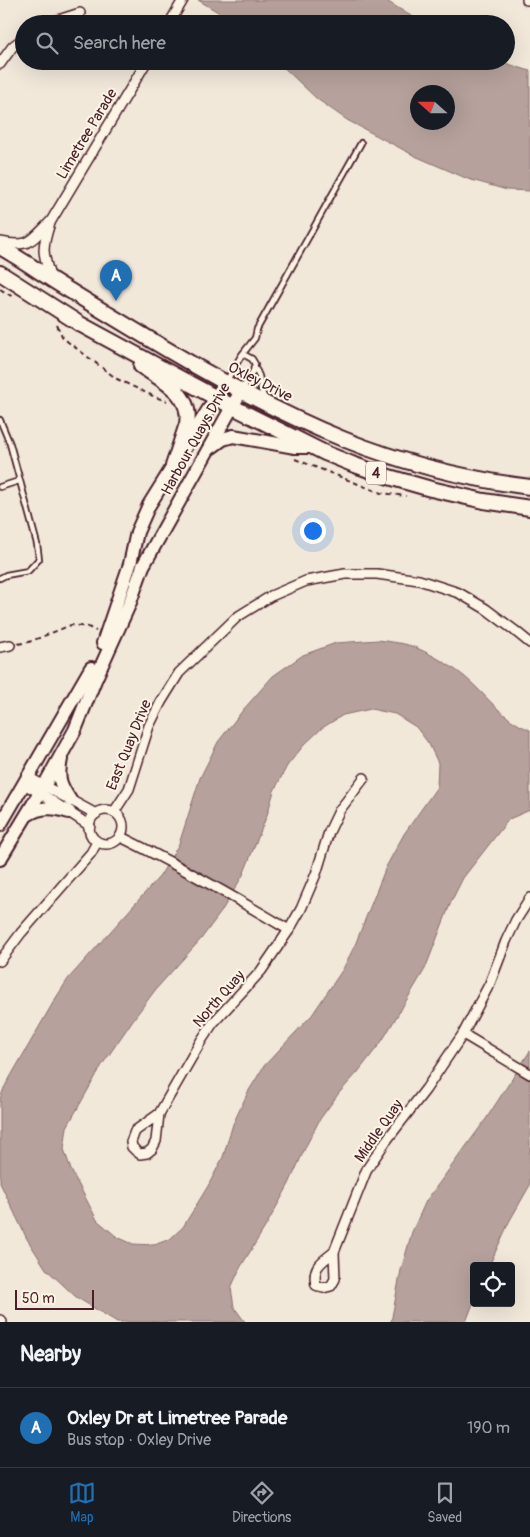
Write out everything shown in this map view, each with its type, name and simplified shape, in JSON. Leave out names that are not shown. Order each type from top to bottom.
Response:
[{"type":"main road","name":"Oxley Drive","points":[[0,247],[51,280],[225,383],[344,439],[439,470],[530,487]]},
{"type":"main road","name":"4","points":[[0,274],[80,324],[216,398],[312,447],[352,464],[397,479],[461,496],[530,508]]},
{"type":"main road","points":[[80,324],[174,389],[184,399],[188,418],[173,466]]},
{"type":"street","points":[[174,15],[183,0]]},
{"type":"street","points":[[74,15],[80,13]]},
{"type":"street","points":[[0,64],[15,45]]},
{"type":"street","name":"Limetree Parade","points":[[51,280],[43,251],[51,221],[142,70]]},
{"type":"street","name":"Limetree Parade","points":[[0,242],[17,245],[28,242],[51,221]]},
{"type":"street","name":"Harbour Quays Drive","points":[[0,826],[86,679],[106,636],[130,564],[137,532],[149,505],[225,383]]},
{"type":"street","name":"Harbour Quays Drive","points":[[0,859],[42,790],[75,730],[94,680],[129,605],[143,566],[241,391]]},
{"type":"street","points":[[210,449],[222,439],[232,436],[295,447],[312,447]]},
{"type":"street","name":"East Quay Drive","points":[[114,812],[129,789],[149,726],[179,673],[237,617],[271,596],[306,581],[345,574],[377,574],[419,580],[459,593],[486,609],[530,643]]},
{"type":"street","points":[[0,646],[10,645]]},
{"type":"street","points":[[63,752],[59,769],[62,787],[70,806],[90,826]]},
{"type":"street","name":"North Quay","points":[[159,1114],[200,1041],[213,1023],[261,971],[289,930],[301,909],[316,874],[329,832],[339,811],[364,778]]},
{"type":"street","points":[[26,781],[70,806],[96,814]]},
{"type":"street","points":[[27,815],[50,807],[70,806]]},
{"type":"street","points":[[103,811],[114,812],[122,820],[121,837],[116,842],[103,844],[97,842],[91,835],[90,826],[96,814],[103,811]]},
{"type":"street","points":[[121,837],[158,855],[243,902],[289,930]]},
{"type":"street","points":[[0,961],[21,933],[91,853],[97,842]]},
{"type":"street","name":"Middle Quay","points":[[334,1252],[367,1169],[426,1089],[463,1034],[490,984],[516,920],[530,898]]},
{"type":"street","points":[[463,1034],[530,1074]]},
{"type":"lane","name":"Harbour Quays Drive","points":[[225,383],[255,338],[257,329],[361,143]]},
{"type":"lane","points":[[243,354],[252,359],[255,364],[254,367],[260,374],[262,393],[269,405]]},
{"type":"lane","name":"Harbour Quays Drive","points":[[241,391],[254,367]]},
{"type":"lane","points":[[0,420],[10,444],[38,544],[39,559],[28,571],[0,578]]},
{"type":"lane","points":[[0,487],[19,481]]},
{"type":"path","points":[[10,645],[29,642],[71,625],[88,627],[100,632]]},
{"type":"shaded area","points":[[198,0],[385,0],[409,15],[223,15]]},
{"type":"shaded area","points":[[515,66],[530,71],[530,191],[507,190],[468,179],[415,156],[347,120],[317,99],[286,70],[515,70]]},
{"type":"shaded area","points":[[378,640],[404,644],[419,649],[460,673],[511,720],[530,730],[530,810],[509,819],[463,878],[451,902],[425,969],[382,1041],[320,1119],[289,1184],[240,1268],[231,1288],[234,1307],[245,1322],[117,1322],[76,1297],[46,1269],[27,1239],[0,1183],[0,1099],[4,1088],[68,979],[160,876],[179,844],[200,778],[218,742],[273,676],[303,655],[336,643]],"holes":[[[371,709],[395,714],[416,727],[429,744],[438,763],[437,787],[404,834],[386,867],[355,945],[343,969],[312,1015],[264,1066],[248,1092],[233,1124],[223,1157],[183,1227],[170,1239],[154,1245],[133,1244],[117,1237],[97,1220],[71,1170],[64,1149],[67,1127],[102,1065],[135,1017],[156,989],[201,939],[221,912],[243,875],[267,815],[274,791],[287,766],[304,745],[322,728],[343,715]]]},
{"type":"shaded area","points":[[530,1051],[530,1185],[509,1222],[491,1262],[470,1262],[470,1307],[472,1307],[466,1322],[391,1322],[401,1270],[412,1232],[426,1201],[486,1119]]},
{"type":"place","name":"Oxley Dr at Limetree Parade","points":[[116,301]]}]
